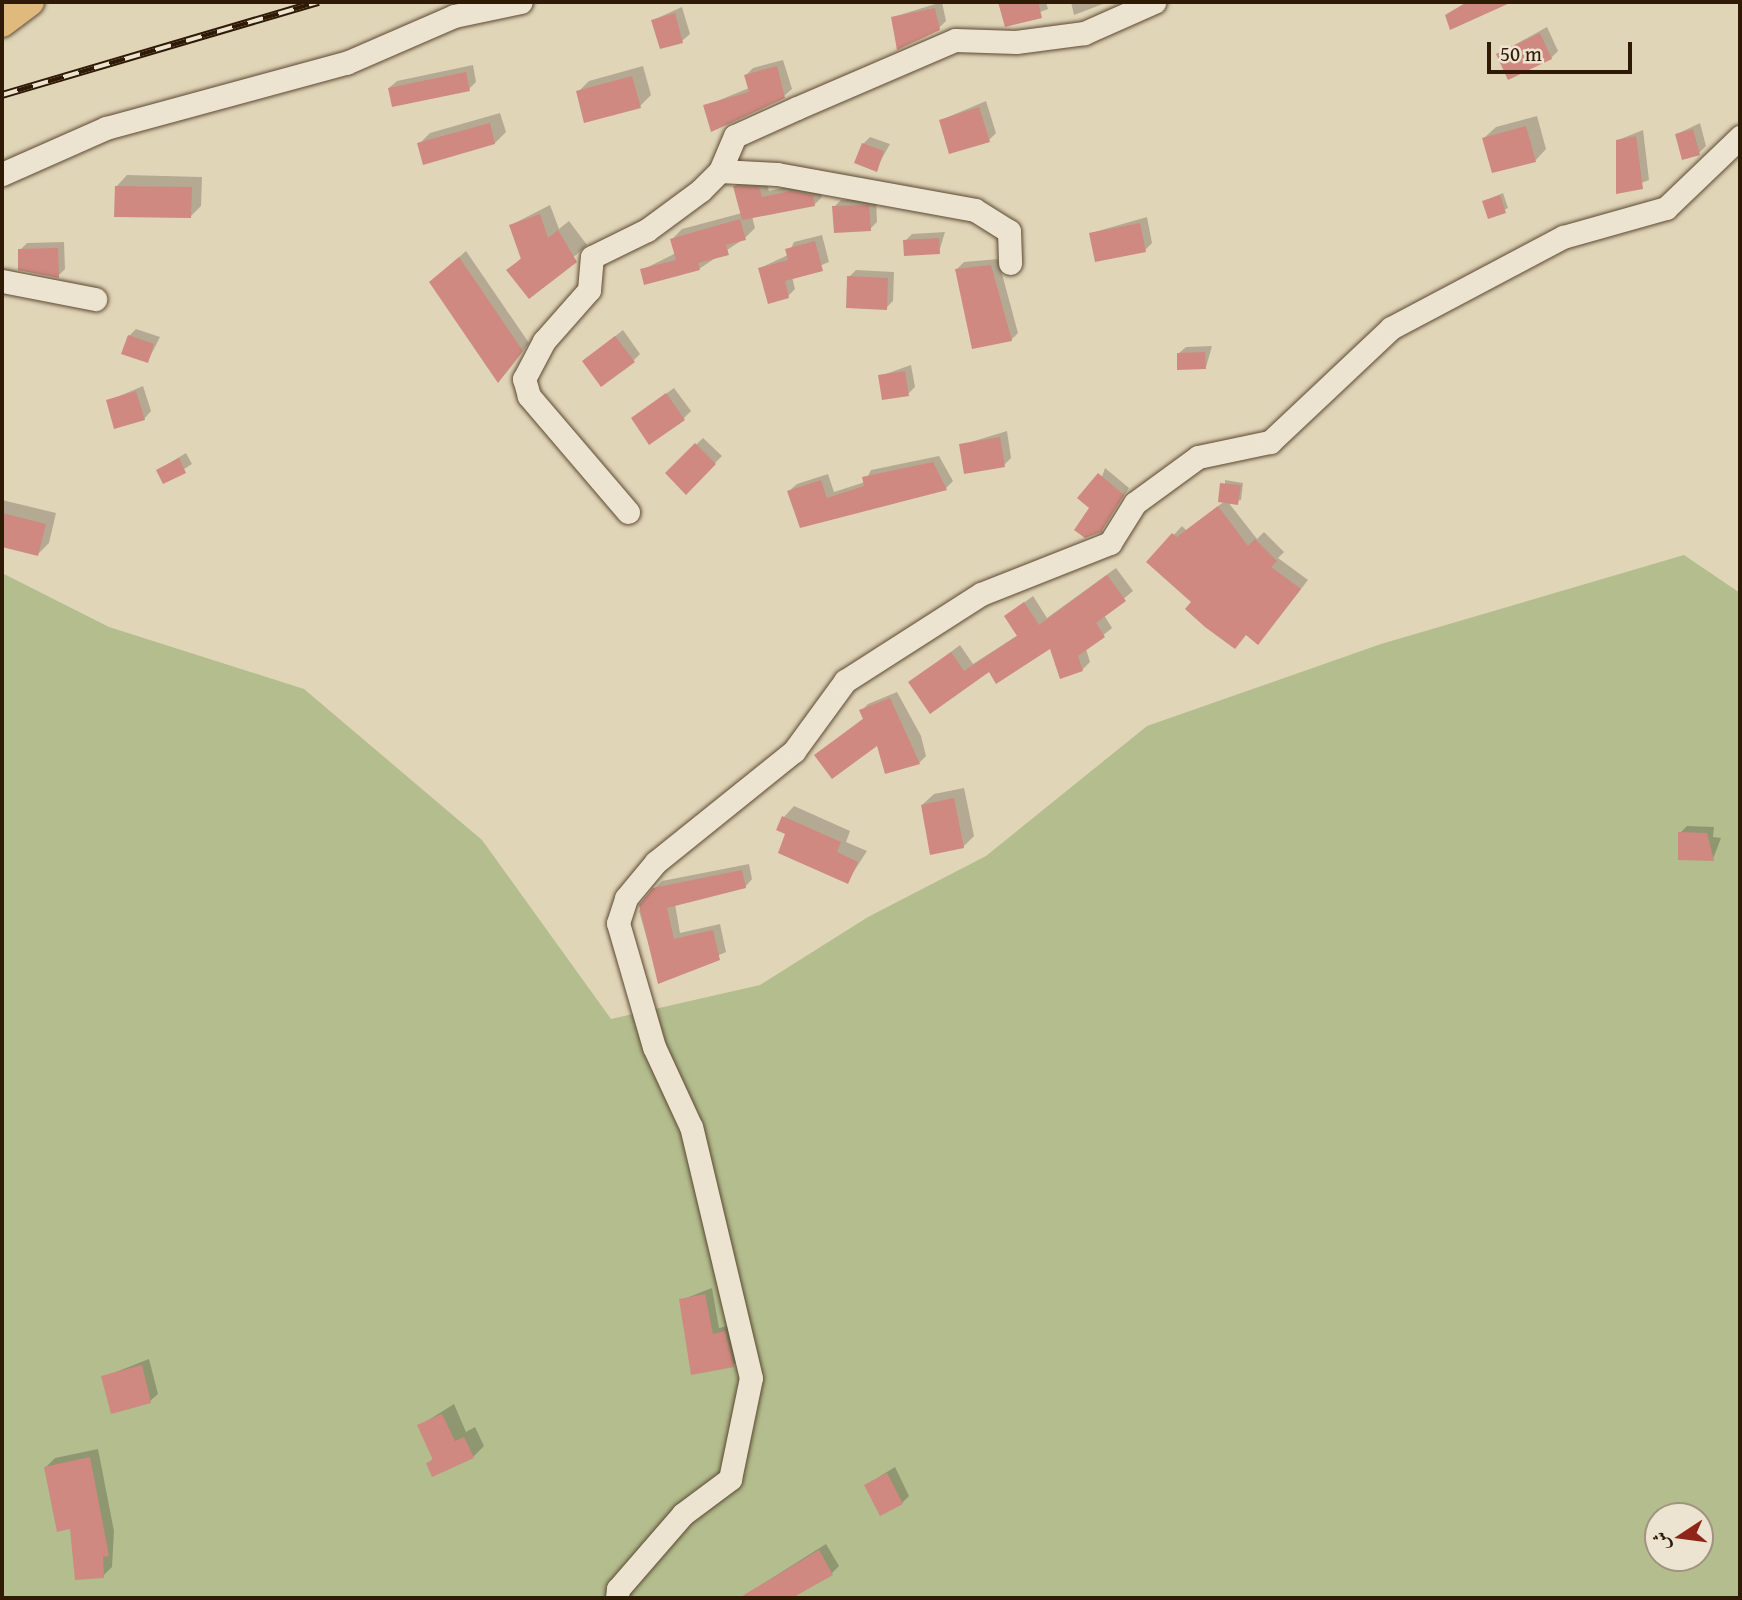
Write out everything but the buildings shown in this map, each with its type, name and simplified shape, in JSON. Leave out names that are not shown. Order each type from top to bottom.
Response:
[{"type":"main road","points":[[2,23],[30,2]]},
{"type":"street","points":[[2,174],[106,128],[346,63],[454,16],[521,2]]},
{"type":"street","points":[[628,512],[529,396],[524,379],[544,341],[589,290],[592,257],[646,230],[720,172],[734,136],[955,40],[1016,41],[1084,33],[1154,2]]},
{"type":"street","points":[[617,1598],[618,1589],[683,1514],[730,1479],[751,1378],[691,1127],[654,1047],[618,923],[626,898],[656,862],[794,751],[845,681],[981,594],[1110,542],[1135,503],[1198,457],[1270,442],[1391,328],[1563,237],[1666,208],[1740,137]]},
{"type":"street","points":[[720,172],[777,174],[975,210],[1009,231],[1010,263]]},
{"type":"street","points":[[2,281],[95,299]]},
{"type":"green space","points":[[1684,555],[1740,593],[1740,1598],[2,1598],[2,573],[109,627],[304,689],[482,840],[611,1019],[760,985],[868,917],[986,856],[1147,726],[1381,644]]},
{"type":"railway","points":[[2,95],[319,2]]}]
